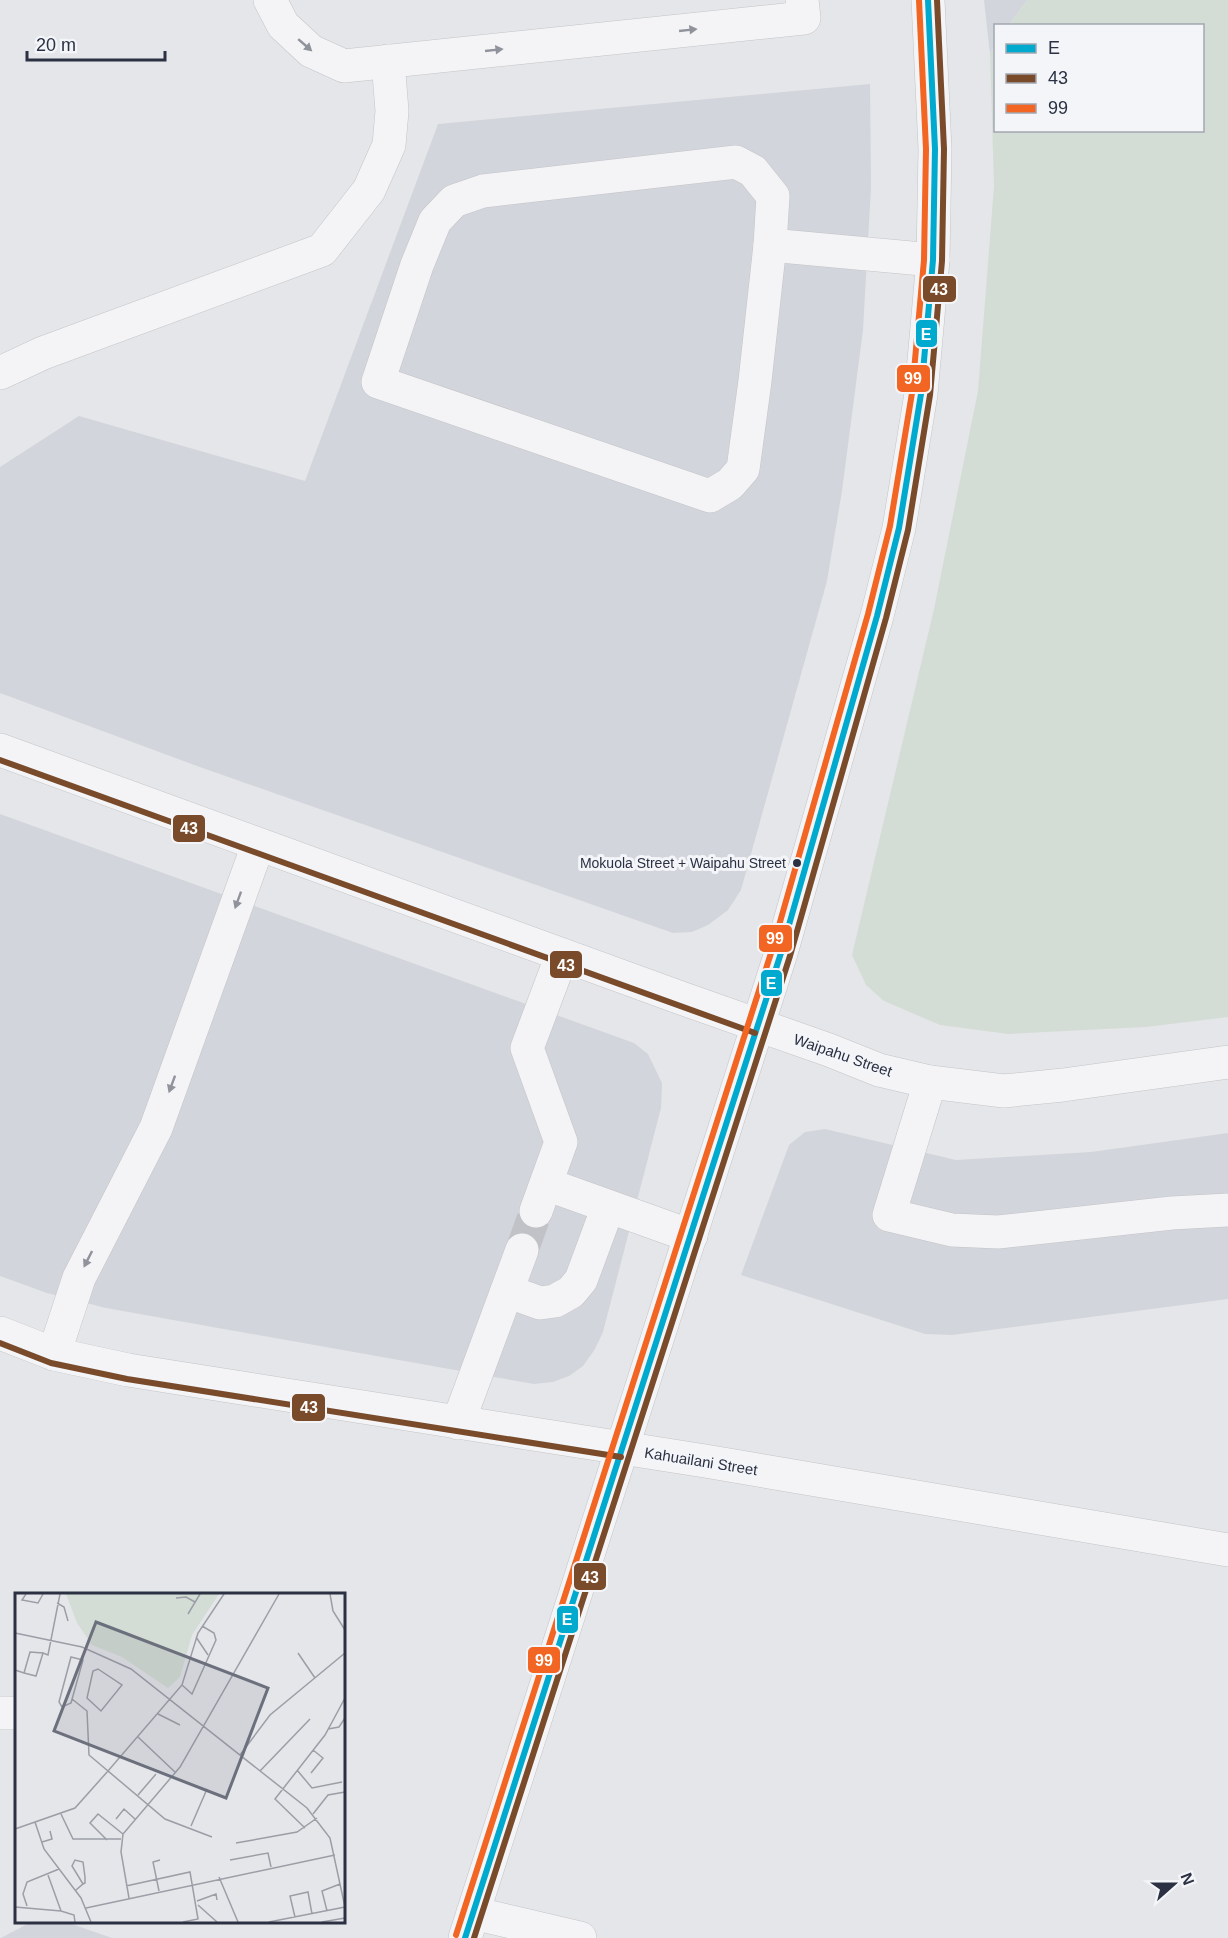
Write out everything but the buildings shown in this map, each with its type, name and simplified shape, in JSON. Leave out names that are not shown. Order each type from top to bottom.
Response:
[{"type":"street","points":[[270,0],[283,25],[310,51],[344,66],[804,18],[802,0]]},
{"type":"street","points":[[580,1938],[469,1926],[782,953],[868,650],[899,528],[921,394],[933,260],[935,149],[928,0]]},
{"type":"street","points":[[0,373],[43,353],[322,250],[369,190],[389,146],[392,111],[388,61]]},
{"type":"street","points":[[736,162],[753,171],[773,196],[770,245],[743,469],[730,483],[710,496],[378,382],[417,265],[435,221],[454,201],[483,191],[736,162]]},
{"type":"street","points":[[770,245],[933,260]]},
{"type":"street","name":"Waipahu Street","points":[[0,750],[879,1070],[930,1082],[1004,1091],[1228,1062]]},
{"type":"street","points":[[54,1354],[79,1278],[156,1128],[258,845]]},
{"type":"street","points":[[562,955],[527,1048],[561,1142],[541,1198],[608,1207],[691,1236]]},
{"type":"street","points":[[930,1082],[889,1215],[952,1230],[998,1232],[1228,1209]]},
{"type":"street","points":[[507,1291],[540,1303],[555,1301],[571,1292],[581,1280],[608,1207]]},
{"type":"street","points":[[458,1423],[522,1250]]},
{"type":"street","name":"Kahuailani Street","points":[[0,1333],[54,1354],[128,1370],[622,1448],[1228,1550]]},
{"type":"shaded area","points":[[984,0],[1027,0],[1010,24],[994,24],[994,48],[990,54]]},
{"type":"shaded area","points":[[1027,0],[1228,0],[1228,1017],[1146,1027],[1008,1034],[940,1025],[884,1001],[866,985],[852,955],[934,609],[978,391],[994,186],[990,54],[994,48],[994,132],[1204,132],[1204,24],[1010,24]]},
{"type":"shaded area","points":[[870,84],[871,187],[863,330],[842,491],[827,581],[741,890],[728,910],[708,925],[692,932],[673,933],[197,766],[0,693],[0,467],[79,416],[305,481],[438,124]]},
{"type":"shaded area","points":[[0,814],[634,1043],[648,1054],[662,1083],[661,1108],[603,1332],[583,1366],[569,1376],[553,1382],[534,1384],[106,1308],[47,1293],[0,1276]]},
{"type":"shaded area","points":[[825,1129],[956,1160],[1091,1152],[1228,1133],[1228,1299],[952,1335],[925,1334],[741,1275],[789,1145],[805,1132]]},
{"type":"shaded area","points":[[29,1923],[69,1923],[112,1938],[1,1938]]},
{"type":"tunnel","points":[[522,1250],[536,1211]]},
{"type":"transit line","name":"99","points":[[456,1935],[772,950],[868,614],[890,526],[912,393],[924,260],[926,149],[919,0]]},
{"type":"transit line","name":"E","points":[[465,1938],[781,953],[877,616],[899,528],[921,394],[933,260],[935,149],[928,0]]},
{"type":"transit line","name":"43","points":[[474,1938],[790,956],[886,618],[908,530],[930,395],[942,261],[944,149],[937,0]]},
{"type":"transit line","name":"43","points":[[0,760],[755,1033]]},
{"type":"transit line","name":"43","points":[[0,1343],[51,1363],[127,1379],[621,1457]]},
{"type":"place","name":"Mokuola Street + Waipahu Street","points":[[797,863]]}]
